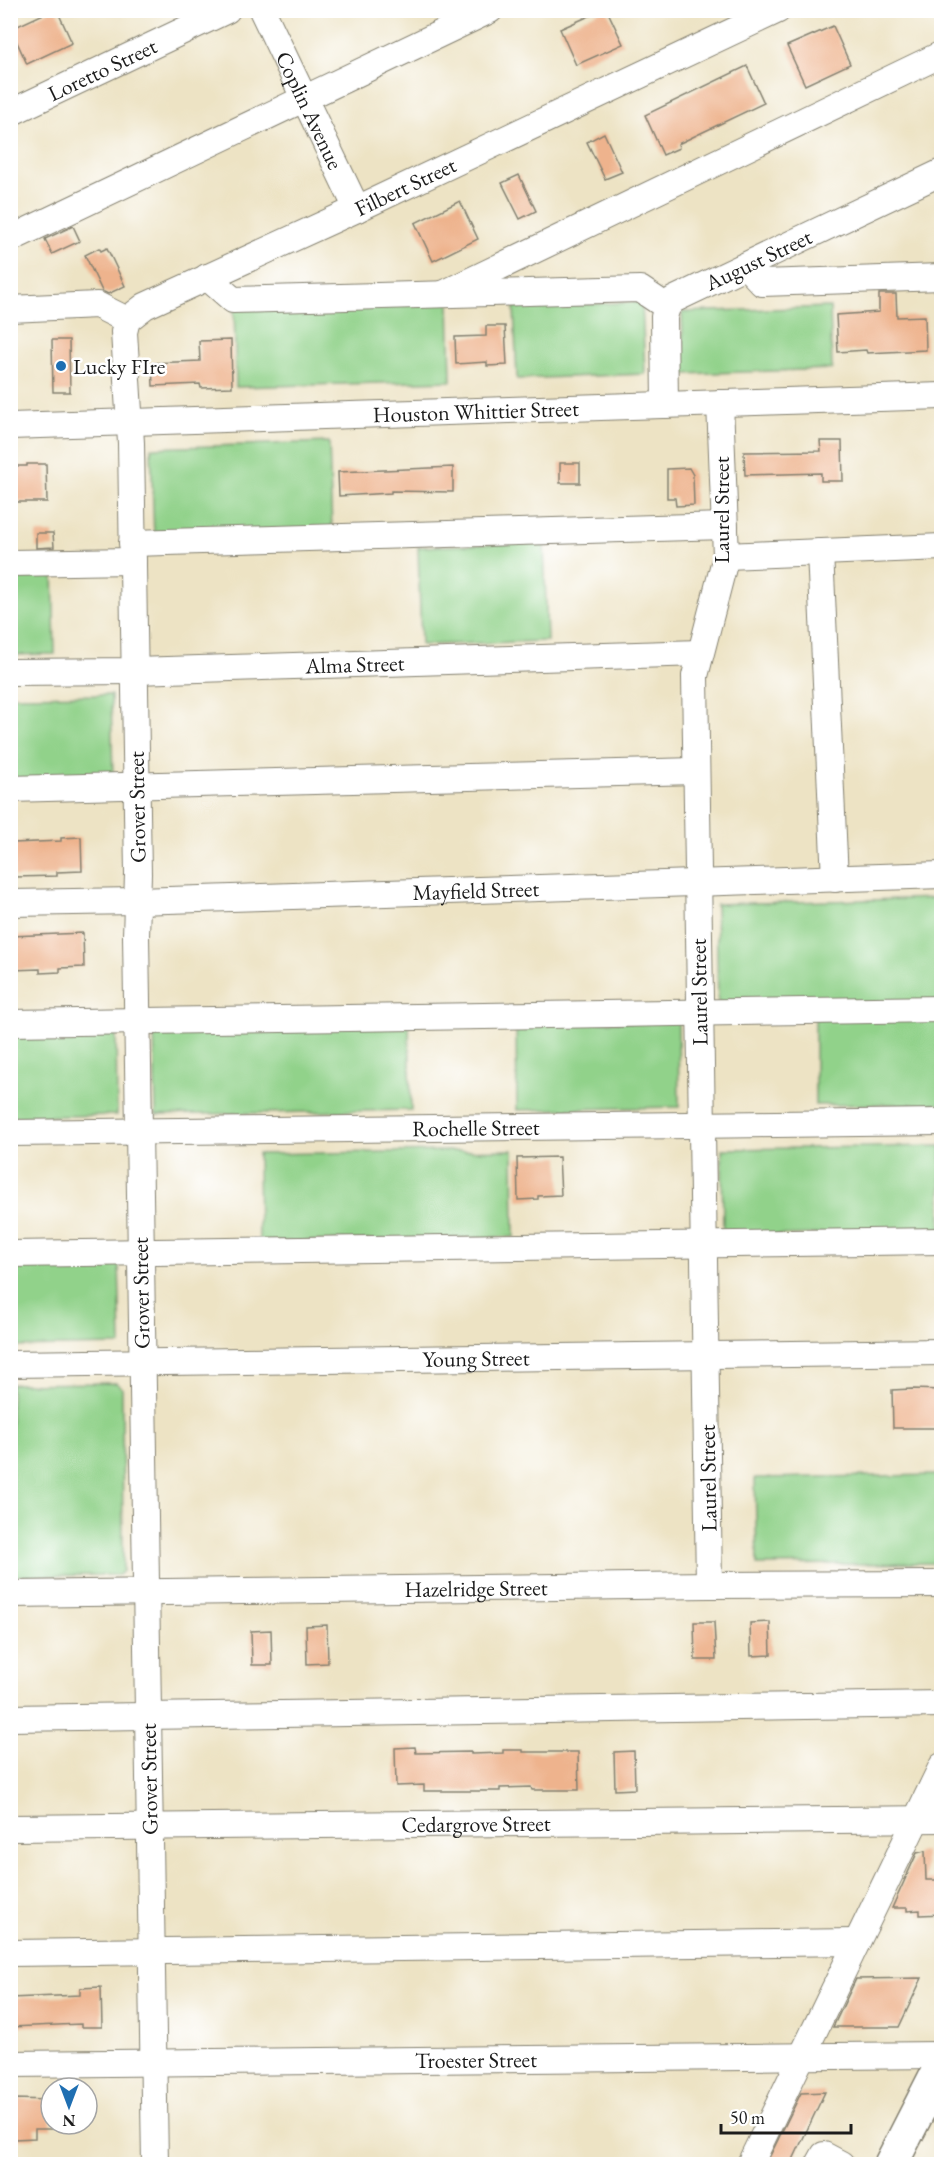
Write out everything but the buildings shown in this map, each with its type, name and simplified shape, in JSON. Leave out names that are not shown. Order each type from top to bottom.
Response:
[{"type":"main road","points":[[891,2164],[942,2064]]},
{"type":"street","name":"Loretto Street","points":[[10,113],[227,10]]},
{"type":"street","name":"Coplin Avenue","points":[[262,10],[357,209]]},
{"type":"street","points":[[10,239],[490,10]]},
{"type":"street","name":"Filbert Street","points":[[127,320],[145,306],[357,209],[777,10]]},
{"type":"street","points":[[443,294],[942,54]]},
{"type":"street","name":"August Street","points":[[667,307],[674,300],[942,172]]},
{"type":"street","points":[[746,266],[762,283],[942,277]]},
{"type":"street","points":[[207,277],[233,300],[640,289],[667,307],[664,317],[665,405]]},
{"type":"street","points":[[10,309],[97,305],[127,320],[124,332],[129,422]]},
{"type":"street","name":"Houston Whittier Street","points":[[10,426],[942,396]]},
{"type":"street","name":"Laurel Street","points":[[709,1585],[695,676],[726,556],[720,403]]},
{"type":"street","name":"Grover Street","points":[[129,422],[137,787],[137,1021],[155,2164]]},
{"type":"street","points":[[10,563],[133,552],[725,526]]},
{"type":"street","points":[[726,556],[942,547]]},
{"type":"street","points":[[820,552],[835,879]]},
{"type":"street","name":"Alma Street","points":[[10,672],[135,671],[700,653]]},
{"type":"street","points":[[10,789],[696,771]]},
{"type":"street","name":"Mayfield Street","points":[[10,903],[137,901],[942,875]]},
{"type":"street","points":[[10,1023],[942,1009]]},
{"type":"street","name":"Rochelle Street","points":[[10,1133],[942,1122]]},
{"type":"street","points":[[10,1254],[942,1241]]},
{"type":"street","name":"Young Street","points":[[10,1364],[942,1352]]},
{"type":"street","name":"Hazelridge Street","points":[[10,1594],[942,1584]]},
{"type":"street","points":[[10,1718],[148,1718],[942,1704]]},
{"type":"street","points":[[750,2164],[942,1766]]},
{"type":"street","name":"Cedargrove Street","points":[[10,1828],[942,1819]]},
{"type":"street","points":[[10,1953],[152,1953],[857,1942]]},
{"type":"street","name":"Troester Street","points":[[10,2064],[942,2055]]},
{"type":"street","points":[[819,2164],[824,2155],[841,2164]]},
{"type":"green space","points":[[449,300],[451,381],[236,387],[234,307]]},
{"type":"green space","points":[[642,302],[645,374],[517,379],[514,307]]},
{"type":"green space","points":[[830,307],[832,369],[684,374],[682,312]]},
{"type":"green space","points":[[329,442],[332,531],[154,537],[151,448]]},
{"type":"green space","points":[[544,542],[547,641],[421,645],[418,547]]},
{"type":"green space","points":[[10,569],[53,569],[55,654],[11,655]]},
{"type":"green space","points":[[111,695],[113,781],[11,783],[10,696]]},
{"type":"green space","points":[[941,898],[941,1003],[718,1003],[716,904]]},
{"type":"green space","points":[[941,1017],[941,1104],[815,1105],[815,1018]]},
{"type":"green space","points":[[678,1021],[679,1107],[517,1110],[516,1023]]},
{"type":"green space","points":[[409,1023],[411,1110],[156,1115],[154,1027]]},
{"type":"green space","points":[[116,1026],[117,1115],[11,1117],[10,1029]]},
{"type":"green space","points":[[941,1146],[941,1232],[723,1236],[722,1149]]},
{"type":"green space","points":[[513,1150],[514,1237],[259,1242],[258,1154]]},
{"type":"green space","points":[[119,1259],[121,1345],[11,1347],[10,1261]]},
{"type":"green space","points":[[117,1383],[122,1388],[123,1571],[119,1575],[11,1576],[11,1384]]},
{"type":"green space","points":[[941,1475],[941,1563],[757,1565],[755,1478]]},
{"type":"place","name":"Lucky FIre","points":[[61,366]]}]
